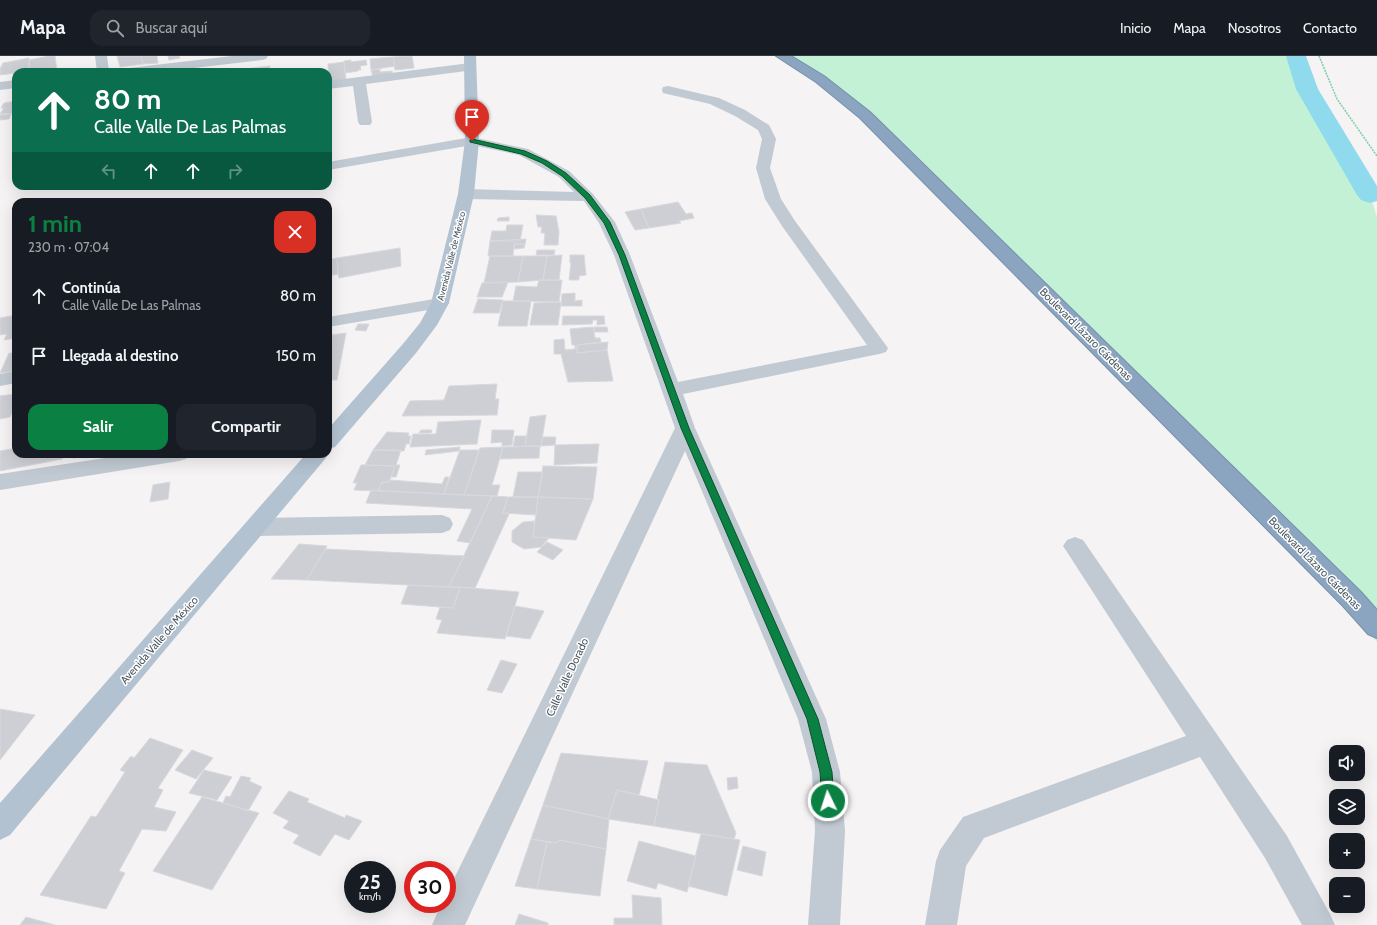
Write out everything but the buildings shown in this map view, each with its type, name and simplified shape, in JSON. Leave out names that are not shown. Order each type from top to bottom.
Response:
[{"type":"highway","name":"Boulevard Lázaro Cárdenas","points":[[782,56],[820,79],[865,115],[1352,599],[1377,627]]},
{"type":"main road","name":"Avenida Valle de México","points":[[332,434],[409,349],[428,325],[440,303],[466,194],[472,141],[470,62]]},
{"type":"main road","name":"Avenida Valle de México","points":[[0,825],[315,458]]},
{"type":"street","points":[[100,56],[102,68]]},
{"type":"street","points":[[162,68],[262,56]]},
{"type":"street","points":[[332,84],[359,81],[470,62]]},
{"type":"street","points":[[359,81],[365,122]]},
{"type":"street","points":[[0,86],[12,84]]},
{"type":"street","points":[[668,90],[714,101],[740,113],[764,128],[770,139],[763,168],[774,199],[788,223],[879,348],[671,390]]},
{"type":"street","points":[[332,165],[472,141],[523,152],[544,162],[564,174],[588,197],[607,222],[622,255],[685,428],[812,719],[826,772],[830,830],[824,925]]},
{"type":"street","points":[[466,194],[588,197]]},
{"type":"street","points":[[332,321],[440,303]]},
{"type":"street","points":[[0,380],[12,378]]},
{"type":"street","name":"Calle Valle Dorado","points":[[448,925],[685,428]]},
{"type":"street","points":[[0,482],[154,458]]},
{"type":"street","points":[[256,527],[442,524]]},
{"type":"street","points":[[1075,546],[1204,742],[1276,848],[1319,925]]},
{"type":"street","points":[[941,925],[950,861],[974,827],[1204,742]]},
{"type":"path","points":[[1319,56],[1336,98],[1377,156]]},
{"type":"green space","points":[[778,56],[1297,56],[1305,81],[1329,127],[1370,195],[1377,217],[1377,642],[1305,561],[853,104]]},
{"type":"waterway","points":[[1296,56],[1307,89],[1370,195]]},
{"type":"route","points":[[472,141],[523,152],[564,174],[588,197],[607,222],[622,255],[685,428],[812,719],[826,772],[828,801]]}]
